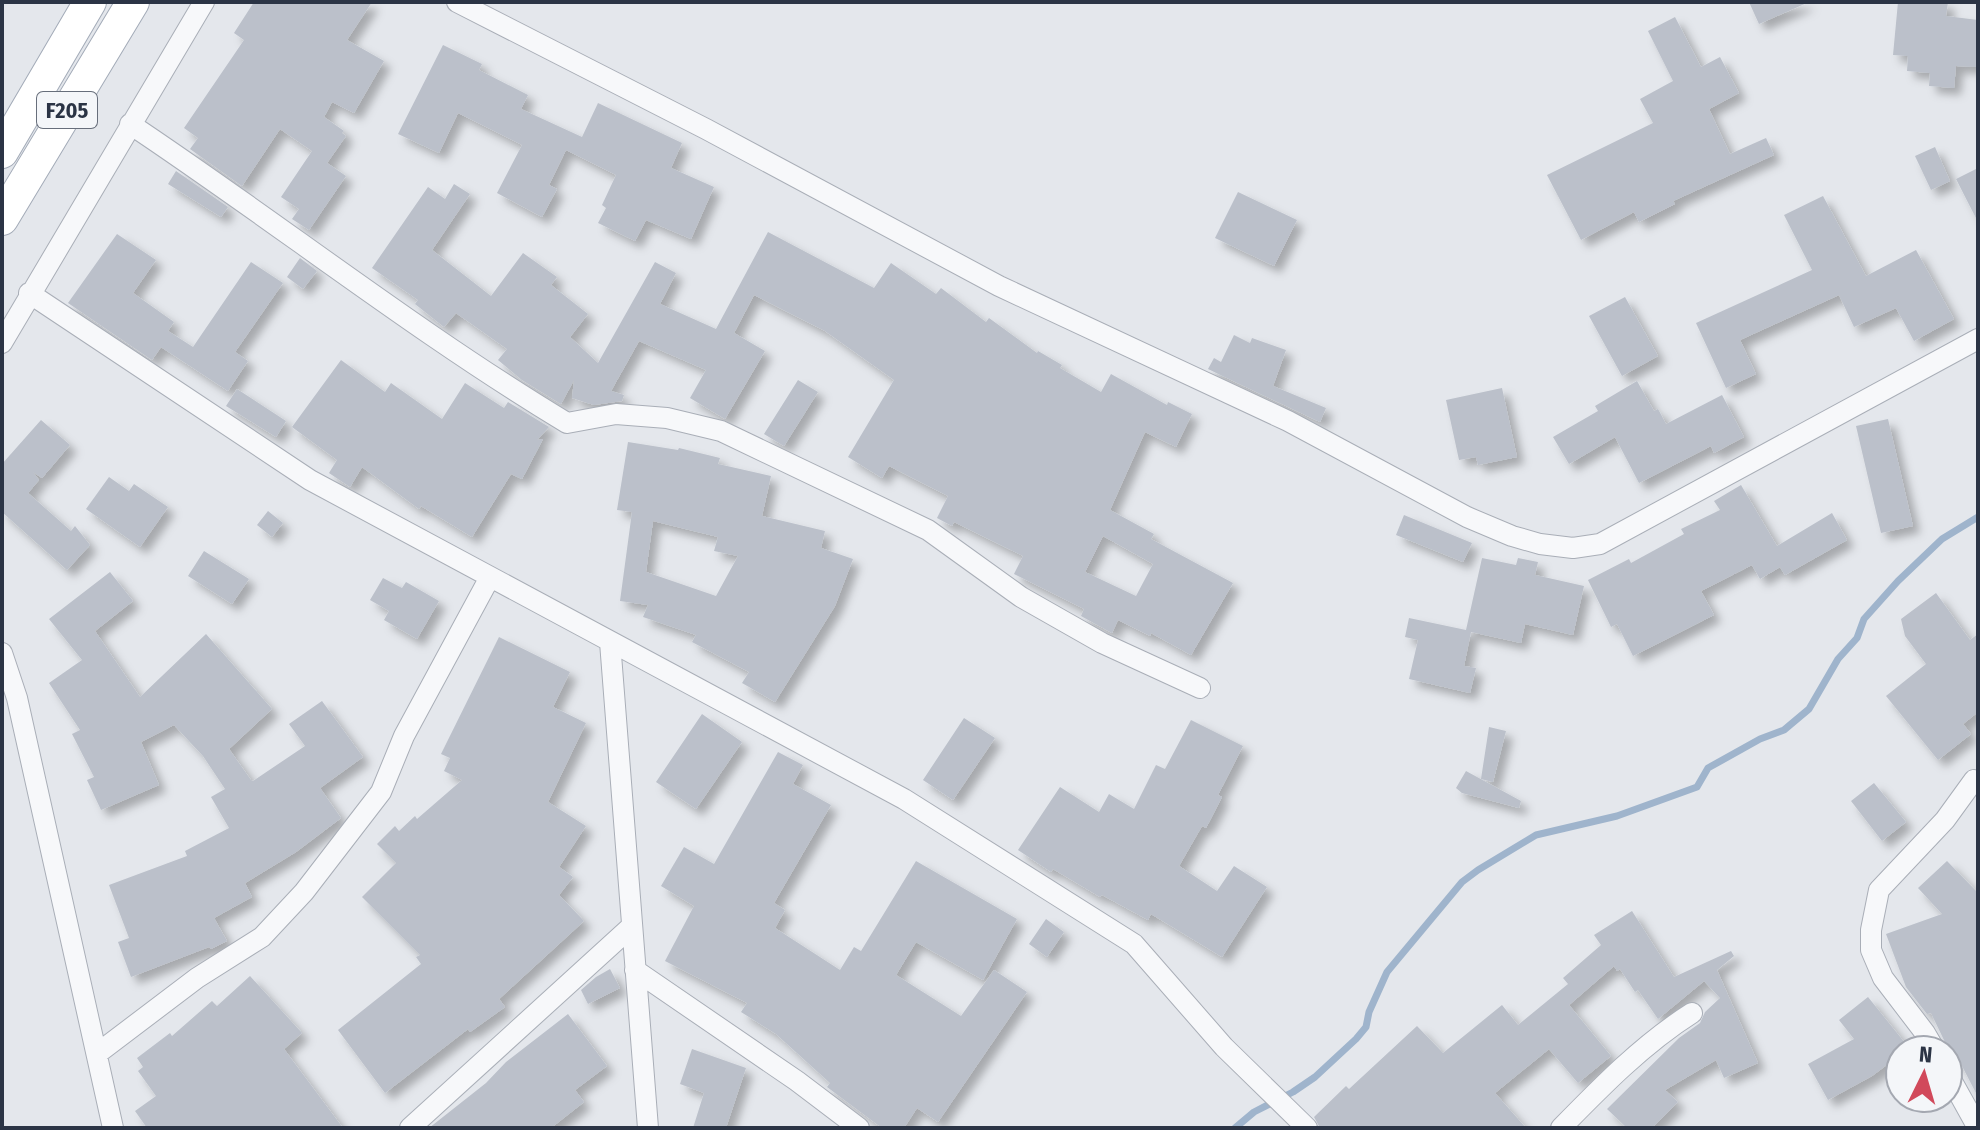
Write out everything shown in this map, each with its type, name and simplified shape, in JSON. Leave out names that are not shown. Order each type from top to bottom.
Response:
[{"type":"main road","name":"F205","points":[[2,152],[90,2]]},
{"type":"main road","name":"F205","points":[[2,219],[133,2]]},
{"type":"street","points":[[2,343],[204,2]]},
{"type":"street","points":[[457,2],[706,129],[999,286],[1288,421],[1467,517],[1540,544],[1573,548],[1600,544],[1978,339]]},
{"type":"street","points":[[130,124],[502,383],[567,423],[616,414],[667,418],[721,431],[928,530],[1021,597],[1102,643],[1200,688]]},
{"type":"street","points":[[29,293],[310,480],[904,799],[1134,944],[1224,1047],[1307,1128]]},
{"type":"street","points":[[98,1053],[197,978],[262,937],[304,892],[381,792],[404,736],[490,577]]},
{"type":"street","points":[[610,642],[648,1128]]},
{"type":"street","points":[[2,653],[17,698],[113,1128]]},
{"type":"street","points":[[1926,1034],[1883,978],[1871,950],[1871,930],[1879,890],[1945,820],[1974,780]]},
{"type":"street","points":[[410,1128],[632,926]]},
{"type":"street","points":[[635,970],[797,1081],[859,1128]]},
{"type":"street","points":[[1561,1128],[1628,1064],[1692,1013]]},
{"type":"street","points":[[1964,1103],[1978,1128]]},
{"type":"building","points":[[254,2],[372,2],[347,40],[384,61],[354,113],[332,102],[324,117],[344,131],[342,133],[346,136],[327,163],[346,176],[309,230],[292,219],[299,209],[281,197],[312,151],[280,129],[242,186],[190,149],[198,138],[184,128],[244,40],[234,33]]},
{"type":"building","points":[[1749,2],[1809,2],[1759,24]]},
{"type":"building","points":[[1898,2],[1948,2],[1946,16],[1978,20],[1978,67],[1956,66],[1954,88],[1929,86],[1930,73],[1907,71],[1908,56],[1893,55]]},
{"type":"building","points":[[1675,17],[1701,67],[1720,57],[1739,93],[1709,109],[1730,154],[1766,138],[1774,155],[1673,201],[1675,204],[1639,222],[1634,212],[1581,240],[1547,175],[1653,123],[1640,99],[1673,81],[1648,31]]},
{"type":"building","points":[[443,45],[482,64],[479,70],[528,95],[521,109],[582,137],[598,103],[682,143],[671,168],[714,187],[691,239],[646,220],[635,241],[598,223],[606,208],[602,205],[616,175],[566,150],[549,185],[557,189],[542,217],[497,193],[522,145],[458,113],[439,153],[398,134]]},
{"type":"building","points":[[1935,147],[1950,181],[1931,190],[1915,156]]},
{"type":"building","points":[[1978,168],[1978,222],[1956,179]]},
{"type":"building","points":[[176,171],[228,207],[221,217],[168,184]]},
{"type":"building","points":[[454,184],[470,194],[432,250],[491,296],[523,253],[557,277],[551,285],[588,314],[570,337],[598,363],[655,262],[676,273],[660,304],[716,329],[768,232],[874,288],[891,263],[936,294],[941,288],[986,322],[989,318],[1037,353],[1062,365],[1060,368],[1101,392],[1111,374],[1167,405],[1168,402],[1192,414],[1176,447],[1145,432],[1110,510],[1154,534],[1151,539],[1233,583],[1191,655],[1151,633],[1150,636],[1118,620],[1112,633],[1081,616],[1084,609],[1014,574],[1023,556],[954,522],[952,526],[937,518],[948,496],[889,466],[882,478],[848,457],[894,380],[825,331],[754,295],[734,333],[765,351],[725,419],[690,398],[706,370],[639,341],[611,391],[624,395],[622,401],[594,405],[572,398],[574,380],[561,404],[522,380],[498,360],[507,349],[456,313],[444,327],[415,304],[418,300],[372,268],[428,187],[445,199]],"holes":[[[1103,536],[1153,564],[1136,596],[1085,572]]]},
{"type":"building","points":[[1238,192],[1297,220],[1274,266],[1215,238]]},
{"type":"building","points":[[1823,196],[1866,276],[1916,250],[1954,319],[1914,341],[1896,308],[1854,327],[1839,295],[1740,340],[1756,374],[1726,388],[1696,323],[1812,270],[1784,215]]},
{"type":"building","points":[[117,234],[156,260],[133,293],[174,322],[168,331],[193,347],[251,262],[283,283],[235,352],[248,361],[228,391],[161,347],[152,360],[68,303]]},
{"type":"building","points":[[300,258],[317,271],[303,289],[287,277]]},
{"type":"building","points":[[1625,297],[1658,356],[1622,376],[1589,316]]},
{"type":"building","points":[[1234,335],[1250,343],[1252,338],[1286,350],[1273,386],[1326,408],[1320,422],[1208,369],[1214,358],[1221,362]]},
{"type":"building","points":[[341,360],[385,392],[391,383],[442,419],[465,383],[504,408],[508,402],[549,427],[537,440],[543,439],[522,479],[511,474],[472,537],[421,506],[419,509],[362,467],[350,487],[329,473],[337,460],[292,427]]},
{"type":"building","points":[[798,380],[818,392],[784,446],[764,434]]},
{"type":"building","points":[[1637,381],[1654,411],[1658,409],[1666,424],[1722,395],[1744,437],[1714,453],[1711,446],[1639,483],[1615,437],[1569,464],[1553,437],[1598,411],[1595,406]]},
{"type":"building","points":[[1502,388],[1517,457],[1478,465],[1476,457],[1459,460],[1446,400]]},
{"type":"building","points":[[237,389],[286,421],[276,437],[226,406]]},
{"type":"building","points":[[1888,419],[1913,526],[1881,533],[1856,426]]},
{"type":"building","points":[[41,420],[70,445],[42,478],[33,472],[39,480],[28,493],[71,531],[75,526],[90,545],[67,570],[2,512],[2,464]]},
{"type":"building","points":[[628,442],[679,448],[720,458],[718,464],[771,476],[762,516],[825,531],[821,548],[853,559],[835,606],[775,702],[742,683],[749,672],[692,642],[696,635],[643,617],[648,605],[620,601],[632,512],[617,510]],"holes":[[[653,521],[718,537],[714,551],[738,556],[716,596],[646,572]]]},
{"type":"building","points":[[109,477],[129,491],[134,484],[168,507],[140,547],[86,509]]},
{"type":"building","points":[[1741,485],[1777,546],[1832,513],[1847,540],[1785,575],[1780,567],[1760,579],[1752,565],[1701,591],[1714,615],[1633,656],[1617,624],[1611,627],[1588,580],[1629,559],[1631,563],[1684,534],[1681,529],[1720,510],[1714,501]]},
{"type":"building","points":[[268,511],[283,523],[272,537],[257,525]]},
{"type":"building","points":[[1404,515],[1472,543],[1463,562],[1396,535]]},
{"type":"building","points":[[204,551],[249,579],[232,604],[188,576]]},
{"type":"building","points":[[1482,558],[1516,565],[1518,558],[1538,562],[1535,575],[1584,586],[1573,635],[1525,624],[1521,643],[1471,632],[1464,666],[1476,668],[1470,693],[1409,679],[1418,640],[1405,637],[1409,618],[1466,630]]},
{"type":"building","points":[[110,572],[133,601],[95,631],[140,697],[206,634],[272,709],[229,749],[251,780],[305,746],[289,724],[322,701],[363,757],[320,788],[341,818],[296,852],[245,883],[252,897],[214,918],[227,941],[131,977],[118,942],[129,938],[109,885],[187,856],[185,851],[229,828],[211,797],[225,789],[203,756],[174,725],[141,742],[159,785],[101,810],[87,780],[94,777],[72,734],[80,730],[49,683],[82,660],[49,619]]},
{"type":"building","points":[[383,578],[402,588],[406,582],[439,601],[417,639],[384,620],[389,611],[370,600]]},
{"type":"building","points":[[1936,593],[1970,640],[1978,634],[1978,712],[1963,724],[1971,734],[1938,760],[1886,696],[1926,664],[1905,636],[1901,619]]},
{"type":"building","points":[[499,637],[570,672],[553,707],[586,723],[548,802],[586,826],[559,867],[573,877],[559,895],[584,921],[499,999],[505,1007],[470,1032],[468,1029],[385,1093],[338,1030],[421,964],[416,957],[420,955],[362,897],[396,863],[377,844],[395,826],[399,831],[415,816],[417,819],[462,780],[444,771],[450,758],[441,754]]},
{"type":"building","points":[[702,714],[742,742],[696,809],[656,782]]},
{"type":"building","points":[[964,718],[995,738],[953,800],[923,780]]},
{"type":"building","points":[[1191,720],[1243,746],[1218,795],[1222,797],[1206,828],[1202,826],[1179,866],[1217,891],[1234,866],[1267,887],[1222,957],[1151,914],[1148,920],[1102,895],[1100,897],[1053,869],[1051,872],[1018,850],[1060,787],[1099,812],[1109,794],[1134,809],[1156,765],[1165,769]]},
{"type":"building","points":[[1489,727],[1506,731],[1493,782],[1481,779]]},
{"type":"building","points":[[778,752],[803,765],[793,784],[831,805],[774,903],[785,910],[775,928],[840,970],[854,947],[861,951],[916,861],[1017,919],[983,980],[916,942],[896,975],[961,1016],[994,970],[1027,992],[938,1122],[917,1108],[904,1128],[882,1128],[827,1087],[830,1083],[776,1034],[741,1012],[747,1003],[665,961],[694,906],[661,886],[684,847],[714,864]]},
{"type":"building","points":[[1466,771],[1521,801],[1519,808],[1462,793],[1456,788]]},
{"type":"building","points":[[1874,783],[1906,822],[1882,841],[1851,801]]},
{"type":"building","points":[[1947,861],[1978,893],[1978,1097],[1964,1070],[1964,1034],[1941,1034],[1931,1013],[1927,1014],[1906,987],[1886,934],[1942,914],[1918,888]]},
{"type":"building","points":[[1632,911],[1674,977],[1731,951],[1734,956],[1717,970],[1758,1063],[1724,1078],[1716,1060],[1665,1090],[1678,1102],[1652,1128],[1627,1128],[1607,1109],[1679,1038],[1700,1023],[1705,1012],[1720,998],[1704,981],[1658,1019],[1638,990],[1635,992],[1620,969],[1617,971],[1614,966],[1569,1005],[1611,1056],[1578,1083],[1549,1049],[1495,1093],[1526,1128],[1320,1128],[1314,1117],[1417,1026],[1443,1053],[1502,1005],[1518,1025],[1568,984],[1563,978],[1601,945],[1594,935]]},
{"type":"building","points":[[1046,919],[1064,932],[1047,957],[1029,944]]},
{"type":"building","points":[[610,969],[620,988],[588,1004],[581,990]]},
{"type":"building","points":[[250,976],[302,1033],[284,1049],[343,1128],[147,1128],[135,1111],[156,1096],[138,1071],[143,1067],[137,1058],[170,1033],[172,1036],[212,1001],[217,1006]]},
{"type":"building","points":[[1868,997],[1898,1034],[1884,1034],[1884,1067],[1828,1100],[1808,1064],[1854,1039],[1839,1020]]},
{"type":"building","points":[[568,1014],[607,1066],[575,1090],[584,1102],[551,1128],[429,1128],[486,1083],[506,1062]]},
{"type":"building","points":[[692,1049],[746,1068],[726,1128],[693,1128],[704,1093],[680,1084]]},
{"type":"waterway","points":[[1235,1128],[1254,1112],[1315,1077],[1356,1039],[1366,1027],[1369,1012],[1387,972],[1462,882],[1536,835],[1617,816],[1697,787],[1708,768],[1760,739],[1784,730],[1809,709],[1838,659],[1857,638],[1864,619],[1898,581],[1942,539],[1978,517]]}]
